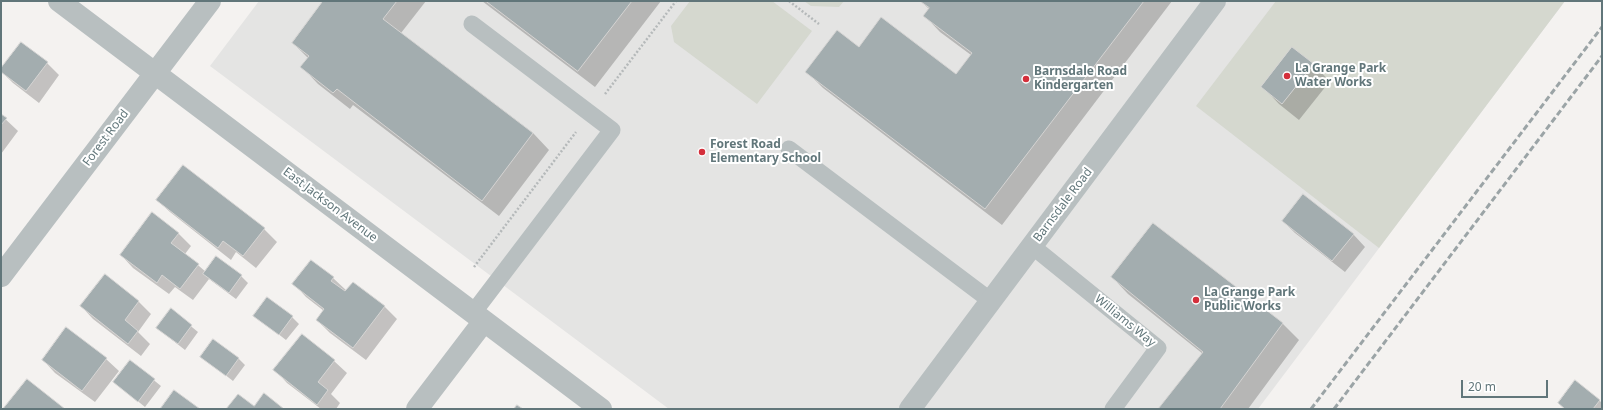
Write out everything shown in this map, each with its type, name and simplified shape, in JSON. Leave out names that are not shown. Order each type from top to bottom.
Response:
[{"type":"street","name":"East Jackson Avenue","points":[[59,1],[601,409]]},
{"type":"street","name":"Forest Road","points":[[1,276],[210,1]]},
{"type":"street","name":"Barnsdale Road","points":[[910,409],[1215,1]]},
{"type":"street","points":[[417,409],[479,317]]},
{"type":"lane","points":[[472,24],[612,130],[479,317]]},
{"type":"lane","points":[[789,149],[991,301]]},
{"type":"lane","name":"Williams Way","points":[[1032,246],[1158,348],[1113,409]]},
{"type":"path","points":[[789,1],[820,24]]},
{"type":"shaded area","name":"Forest Road Elementary School","points":[[259,1],[1565,1],[1258,409],[669,409],[210,66]]},
{"type":"shaded area","points":[[690,1],[772,1],[812,31],[757,104],[674,42],[671,26]]},
{"type":"shaded area","points":[[804,1],[844,1],[839,7],[811,6]]},
{"type":"shaded area","points":[[1276,1],[1565,1],[1379,248],[1196,106]]},
{"type":"building","points":[[323,1],[397,1],[383,19],[533,133],[482,201],[337,89],[333,93],[300,67],[309,56],[292,43]]},
{"type":"building","points":[[486,1],[632,1],[578,71]]},
{"type":"building","name":"Barnsdale Road Kindergarten","points":[[920,1],[1144,1],[985,209],[805,72],[837,30],[859,47],[881,17],[956,74],[972,53],[923,16],[929,8]]},
{"type":"building","points":[[21,42],[48,62],[26,91],[1,72],[1,68]]},
{"type":"building","name":"La Grange Park Water Works","points":[[1292,47],[1314,64],[1282,104],[1261,87]]},
{"type":"building","points":[[1,114],[7,118],[1,125]]},
{"type":"building","points":[[183,165],[265,228],[243,256],[223,241],[218,248],[156,200]]},
{"type":"building","points":[[1303,194],[1354,234],[1332,261],[1282,221]]},
{"type":"building","points":[[152,212],[179,233],[171,243],[199,264],[180,289],[162,275],[157,283],[120,255]]},
{"type":"building","name":"La Grange Park Public Works","points":[[1153,223],[1283,323],[1220,409],[1158,409],[1203,352],[1111,277]]},
{"type":"building","points":[[216,256],[242,275],[229,293],[203,274]]},
{"type":"building","points":[[311,260],[334,277],[331,281],[345,291],[353,282],[385,306],[353,348],[316,320],[324,309],[292,284]]},
{"type":"building","points":[[105,274],[139,301],[125,320],[138,331],[128,344],[80,306]]},
{"type":"building","points":[[267,297],[293,316],[279,335],[253,316]]},
{"type":"building","points":[[171,308],[192,325],[178,344],[156,328]]},
{"type":"building","points":[[66,327],[107,358],[82,391],[42,360]]},
{"type":"building","points":[[302,334],[335,360],[318,382],[328,390],[317,405],[273,370]]},
{"type":"building","points":[[213,339],[239,358],[226,376],[200,357]]},
{"type":"building","points":[[130,360],[155,379],[138,402],[113,382]]},
{"type":"building","points":[[27,379],[65,409],[3,409]]},
{"type":"building","points":[[1575,380],[1600,400],[1593,409],[1565,409],[1558,403]]},
{"type":"building","points":[[174,390],[200,409],[162,409],[161,408]]},
{"type":"building","points":[[264,393],[284,409],[226,409],[238,394],[254,406]]},
{"type":"building","points":[[517,405],[523,409],[514,409]]},
{"type":"railway","points":[[1311,409],[1602,27]]},
{"type":"railway","points":[[1334,409],[1602,56]]},
{"type":"place","name":"La Grange Park Water Works","points":[[1287,76]]},
{"type":"place","name":"Barnsdale Road Kindergarten","points":[[1026,79]]},
{"type":"place","name":"Forest Road Elementary School","points":[[702,152]]},
{"type":"place","name":"La Grange Park Public Works","points":[[1196,300]]}]
